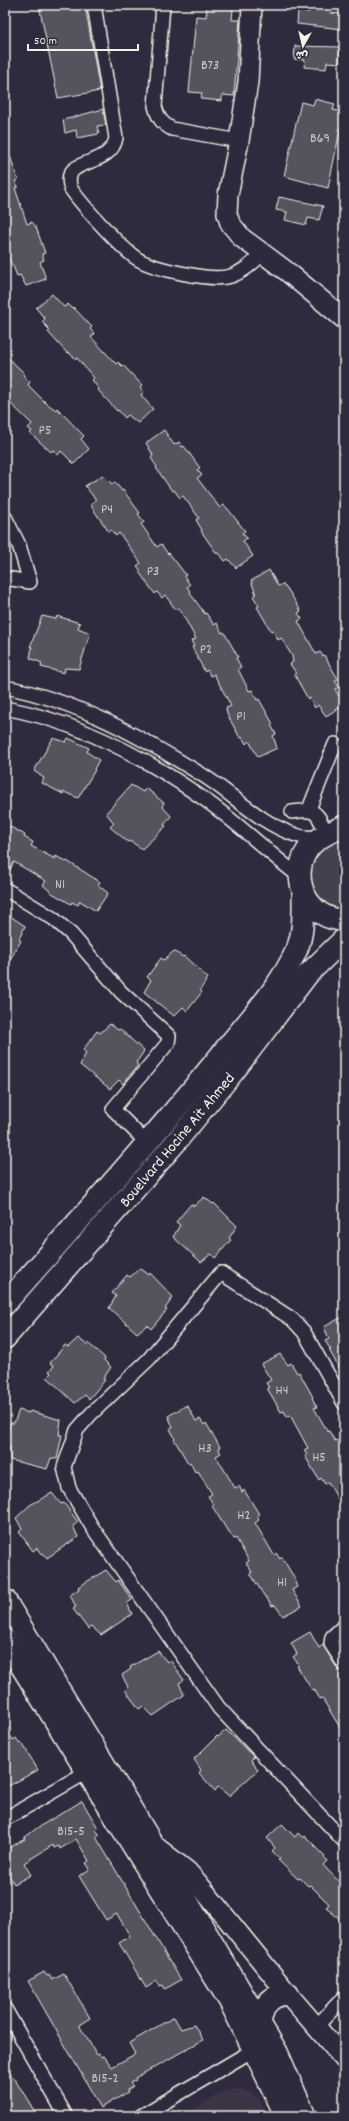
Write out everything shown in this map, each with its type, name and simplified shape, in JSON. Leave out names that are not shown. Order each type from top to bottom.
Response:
[{"type":"main road","points":[[5,1304],[147,1143],[214,1063],[286,970],[297,948],[303,926],[302,862],[309,848],[334,832]]},
{"type":"main road","points":[[302,885],[312,906],[324,915],[344,920]]},
{"type":"main road","name":"Bouelvard Hocine Ait Ahmed","points":[[5,1338],[175,1143],[234,1071],[308,974],[344,939]]},
{"type":"main road","points":[[5,1600],[277,2052],[305,2116]]},
{"type":"main road","points":[[7,1649],[87,1772],[230,2002],[255,2049],[286,2116]]},
{"type":"main road","points":[[260,2025],[261,2015],[266,2004],[276,1996],[288,1994]]},
{"type":"street","points":[[94,5],[116,138],[112,149],[104,157],[77,166],[73,170],[69,179],[71,189],[115,238],[136,258],[158,268],[220,278],[238,274],[263,254]]},
{"type":"street","points":[[163,5],[155,106],[157,115],[163,124],[172,129],[239,141]]},
{"type":"street","points":[[252,5],[248,82],[239,141],[228,195],[227,214],[235,231],[344,319]]},
{"type":"street","points":[[5,517],[19,545],[30,582],[5,578]]},
{"type":"street","points":[[5,687],[60,700],[106,720],[152,743],[209,780],[278,828],[297,836],[334,832]]},
{"type":"street","points":[[5,708],[79,730],[131,754],[200,796],[302,885]]},
{"type":"street","points":[[309,809],[336,744]]},
{"type":"street","points":[[292,812],[309,809],[316,813],[334,832]]},
{"type":"street","points":[[5,889],[54,919],[71,934],[121,992],[169,1036],[168,1043],[112,1109],[147,1143]]},
{"type":"street","points":[[344,1403],[304,1332],[292,1319],[221,1274],[149,1359],[91,1414],[77,1430],[64,1467],[69,1488],[92,1527],[219,1708],[344,1841]]},
{"type":"street","points":[[344,1626],[332,1637],[331,1644],[344,1664]]},
{"type":"street","points":[[5,1818],[87,1772]]},
{"type":"street","points":[[153,1844],[187,1871],[197,1882],[288,1994],[344,2059]]},
{"type":"street","points":[[316,2027],[344,1997]]},
{"type":"street","points":[[5,2009],[66,2116]]},
{"type":"street","points":[[141,2116],[255,2049]]},
{"type":"shaded area","points":[[344,839],[344,911],[329,907],[322,903],[312,888],[309,878],[313,860],[319,853],[326,846]]},
{"type":"shaded area","points":[[235,2089],[247,2091],[260,2100],[266,2116],[182,2116],[225,2091]]},
{"type":"building","points":[[39,5],[85,5],[100,91],[58,98]]},
{"type":"building","points":[[216,5],[231,5],[230,8],[233,9],[232,20],[240,20],[234,96],[222,95],[222,101],[201,99],[202,93],[189,92],[196,16],[206,17],[207,7],[216,8]]},
{"type":"building","points":[[309,5],[331,5],[331,13],[343,14],[342,29],[297,24],[298,11],[309,12]]},
{"type":"building","points":[[295,46],[340,47],[339,63],[327,62],[326,69],[304,67],[305,60],[294,59]]},
{"type":"building","points":[[315,99],[335,104],[333,110],[344,112],[328,188],[284,176],[301,102],[313,105]]},
{"type":"building","points":[[103,109],[106,125],[97,126],[99,134],[77,138],[76,130],[65,133],[63,120]]},
{"type":"building","points":[[5,147],[7,147],[18,180],[15,181],[18,187],[15,188],[27,224],[32,222],[36,227],[45,253],[42,254],[44,260],[40,262],[46,279],[26,286],[20,275],[17,276],[13,266],[12,267],[5,246]]},
{"type":"building","points":[[279,197],[323,206],[319,220],[308,218],[306,225],[285,220],[287,212],[276,210]]},
{"type":"building","points":[[52,294],[64,307],[68,304],[72,308],[73,307],[92,327],[90,329],[95,334],[91,337],[116,364],[118,362],[122,366],[123,365],[142,385],[140,387],[144,392],[141,395],[153,409],[138,423],[128,415],[125,418],[118,410],[117,411],[98,390],[99,389],[92,380],[94,378],[77,358],[76,359],[68,352],[67,353],[48,332],[50,330],[42,322],[45,319],[36,308]]},
{"type":"building","points":[[5,355],[24,373],[23,375],[30,382],[28,385],[46,403],[56,410],[57,408],[84,436],[81,439],[89,449],[74,464],[61,451],[58,455],[53,450],[51,452],[30,433],[32,431],[28,428],[32,424],[5,398]]},
{"type":"building","points":[[164,430],[174,445],[179,442],[182,447],[184,446],[200,468],[197,470],[202,475],[197,478],[220,508],[224,505],[245,531],[242,533],[247,538],[243,541],[253,556],[236,568],[228,559],[225,561],[219,553],[217,554],[201,531],[202,530],[196,520],[199,518],[192,508],[183,496],[180,498],[174,490],[172,491],[156,468],[157,467],[151,458],[153,455],[146,443]]},
{"type":"building","points":[[103,475],[112,484],[115,482],[122,491],[123,490],[140,513],[138,514],[144,522],[141,524],[157,547],[161,544],[168,554],[169,553],[186,575],[184,576],[190,585],[187,587],[191,592],[190,593],[214,625],[217,623],[222,633],[224,632],[238,657],[236,658],[241,667],[238,669],[249,691],[252,690],[257,700],[259,699],[273,724],[271,725],[276,734],[273,736],[277,748],[258,757],[249,741],[246,744],[242,737],[240,738],[227,714],[226,708],[231,706],[214,674],[211,676],[207,670],[205,672],[192,647],[194,646],[191,641],[196,639],[179,608],[176,610],[165,595],[162,598],[157,592],[155,594],[139,572],[141,571],[137,566],[141,563],[119,533],[116,536],[111,530],[109,532],[93,509],[91,504],[96,500],[85,486]]},
{"type":"building","points":[[269,570],[278,586],[283,584],[287,588],[301,611],[298,613],[302,619],[298,621],[316,654],[320,652],[323,656],[324,655],[338,679],[335,681],[339,687],[335,689],[344,705],[326,716],[318,705],[315,708],[310,698],[308,699],[294,674],[296,673],[290,664],[293,662],[292,656],[281,638],[278,640],[273,630],[271,631],[257,607],[259,606],[253,596],[256,594],[251,581]]},
{"type":"building","points":[[42,616],[56,619],[57,616],[80,623],[78,628],[90,633],[79,669],[65,668],[64,673],[41,667],[42,663],[30,658],[32,647],[30,647]]},
{"type":"building","points":[[53,738],[66,742],[68,738],[89,748],[87,752],[99,760],[94,769],[95,770],[78,798],[64,792],[63,794],[42,783],[44,778],[34,771]]},
{"type":"building","points":[[131,785],[143,792],[146,788],[164,803],[162,806],[171,816],[164,825],[166,826],[142,849],[130,841],[128,842],[110,827],[114,823],[106,813]]},
{"type":"building","points":[[5,824],[25,835],[24,837],[33,842],[31,846],[55,859],[56,856],[66,862],[67,861],[100,882],[98,885],[108,893],[96,911],[80,901],[78,905],[72,902],[71,904],[52,893],[43,885],[46,881],[14,862],[5,879]]},
{"type":"building","points":[[10,916],[25,926],[19,939],[21,941],[5,968],[5,924]]},
{"type":"building","points":[[174,951],[183,957],[184,956],[208,978],[200,990],[202,992],[187,1011],[183,1007],[174,1016],[144,992],[151,980],[147,977],[161,958],[164,960]]},
{"type":"building","points":[[110,1024],[118,1030],[120,1029],[144,1051],[136,1063],[138,1065],[123,1084],[119,1080],[110,1089],[80,1065],[86,1053],[83,1050],[97,1031],[100,1033]]},
{"type":"building","points":[[204,1197],[213,1204],[214,1203],[237,1226],[229,1238],[231,1240],[215,1258],[211,1254],[201,1262],[173,1237],[180,1225],[176,1222],[191,1204],[194,1206]]},
{"type":"building","points":[[140,1268],[149,1275],[150,1273],[173,1297],[165,1309],[167,1310],[151,1329],[147,1325],[137,1333],[109,1308],[116,1296],[112,1293],[127,1275],[130,1277]]},
{"type":"building","points":[[344,1316],[344,1376],[325,1341],[329,1339],[324,1327]]},
{"type":"building","points":[[78,1338],[87,1345],[88,1343],[105,1358],[104,1360],[111,1367],[103,1379],[105,1380],[89,1399],[85,1395],[75,1403],[47,1377],[51,1373],[49,1371],[54,1366],[50,1363],[65,1345],[68,1347]]},
{"type":"building","points":[[280,1354],[288,1365],[291,1363],[297,1373],[299,1372],[313,1397],[312,1398],[317,1407],[314,1408],[328,1432],[329,1431],[335,1441],[337,1440],[344,1452],[344,1509],[328,1482],[325,1484],[321,1478],[319,1480],[305,1456],[307,1455],[304,1450],[308,1448],[290,1415],[287,1417],[284,1411],[281,1412],[267,1388],[269,1388],[266,1383],[271,1380],[261,1364]]},
{"type":"building","points":[[187,1405],[196,1421],[200,1419],[204,1425],[206,1423],[220,1447],[218,1448],[221,1453],[216,1456],[235,1488],[239,1486],[242,1492],[244,1490],[259,1514],[257,1515],[259,1520],[255,1523],[274,1555],[276,1553],[280,1559],[282,1557],[296,1581],[297,1587],[292,1590],[302,1606],[283,1616],[275,1605],[272,1606],[265,1597],[250,1573],[252,1572],[246,1563],[249,1561],[236,1538],[234,1539],[227,1530],[212,1506],[214,1505],[208,1496],[212,1494],[198,1471],[195,1472],[190,1462],[188,1463],[174,1439],[175,1438],[170,1429],[173,1427],[168,1416]]},
{"type":"building","points":[[19,1410],[29,1413],[30,1411],[61,1420],[59,1435],[62,1435],[57,1459],[51,1458],[47,1469],[10,1460],[10,1447],[5,1446],[10,1423],[14,1423]]},
{"type":"building","points":[[52,1493],[61,1504],[64,1503],[78,1522],[73,1526],[78,1537],[47,1558],[43,1553],[41,1554],[37,1548],[33,1551],[19,1532],[22,1529],[16,1518],[30,1505]]},
{"type":"building","points":[[106,1570],[116,1582],[118,1580],[132,1600],[127,1603],[132,1614],[101,1635],[91,1626],[88,1629],[73,1609],[76,1607],[70,1595],[79,1589],[78,1587]]},
{"type":"building","points":[[310,1632],[319,1648],[323,1645],[337,1668],[344,1673],[344,1734],[322,1698],[320,1699],[314,1689],[312,1690],[297,1666],[299,1665],[293,1657],[297,1654],[291,1643]]},
{"type":"building","points":[[158,1651],[167,1662],[170,1660],[184,1680],[179,1683],[184,1695],[153,1716],[143,1706],[139,1709],[125,1690],[128,1687],[122,1675],[131,1669],[130,1667]]},
{"type":"building","points":[[5,1727],[13,1740],[16,1738],[20,1744],[22,1743],[38,1770],[5,1788]]},
{"type":"building","points":[[226,1730],[254,1757],[251,1760],[258,1770],[229,1796],[218,1787],[215,1791],[199,1773],[201,1770],[194,1759],[217,1736],[218,1737]]},
{"type":"building","points":[[82,1801],[98,1828],[96,1830],[100,1835],[96,1837],[181,1980],[165,1989],[163,1985],[160,1986],[157,1981],[146,1988],[119,1943],[130,1936],[117,1914],[106,1920],[79,1876],[90,1869],[86,1863],[89,1861],[76,1839],[60,1849],[59,1846],[54,1848],[53,1845],[24,1863],[31,1875],[14,1884],[9,1876],[5,1878],[5,1850],[25,1839],[24,1838],[37,1828]]},
{"type":"building","points":[[282,1824],[295,1837],[298,1833],[303,1838],[305,1836],[325,1856],[324,1857],[327,1861],[323,1865],[344,1887],[344,1924],[326,1907],[329,1904],[310,1885],[308,1886],[300,1878],[298,1879],[278,1860],[280,1859],[272,1851],[275,1848],[267,1838]]},
{"type":"building","points":[[44,1972],[47,1976],[49,1975],[52,1980],[64,1974],[90,2018],[79,2025],[97,2055],[99,2054],[102,2057],[104,2056],[112,2067],[135,2054],[129,2043],[174,2017],[181,2029],[194,2025],[203,2040],[135,2078],[136,2080],[130,2083],[133,2086],[127,2090],[128,2092],[101,2108],[28,1981]]},
{"type":"building","points":[[5,2066],[23,2092],[37,2116],[5,2116]]}]
